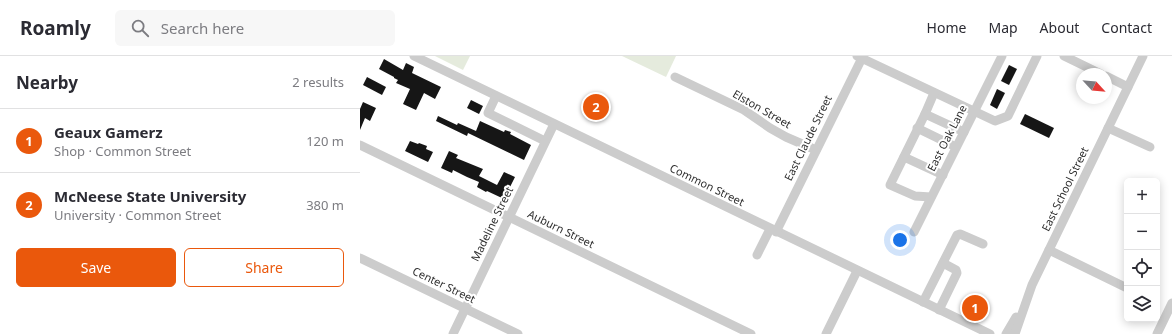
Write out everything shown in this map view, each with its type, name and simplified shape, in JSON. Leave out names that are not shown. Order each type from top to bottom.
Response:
[{"type":"street","name":"Common Street","points":[[414,56],[924,302],[980,332],[990,334]]},
{"type":"street","name":"East Oak Lane","points":[[914,232],[1002,56]]},
{"type":"street","points":[[860,57],[995,121],[1008,116],[1037,56]]},
{"type":"street","points":[[1064,56],[1089,68]]},
{"type":"street","name":"East School Street","points":[[1016,334],[1032,285],[1143,56]]},
{"type":"street","name":"East Claude Street","points":[[757,255],[773,230],[816,150],[860,57]]},
{"type":"street","name":"Elston Street","points":[[675,77],[744,110],[786,137],[816,150]]},
{"type":"street","points":[[1112,79],[1128,87]]},
{"type":"street","points":[[931,197],[915,196],[890,185],[934,93]]},
{"type":"street","points":[[496,96],[488,113],[546,141]]},
{"type":"street","points":[[924,114],[964,132]]},
{"type":"street","name":"Madeline Street","points":[[453,334],[554,124]]},
{"type":"street","points":[[917,128],[956,148]]},
{"type":"street","points":[[1108,128],[1150,147]]},
{"type":"street","name":"Auburn Street","points":[[360,145],[751,334]]},
{"type":"street","points":[[904,157],[943,175]]},
{"type":"street","points":[[924,302],[958,234],[983,244]]},
{"type":"street","points":[[1049,250],[1124,287]]},
{"type":"street","name":"Center Street","points":[[360,258],[518,334]]},
{"type":"street","points":[[939,310],[957,273],[956,270],[943,263]]},
{"type":"street","points":[[826,334],[857,271]]},
{"type":"street","points":[[1006,334],[1032,285]]},
{"type":"street","points":[[1157,334],[1172,303]]},
{"type":"shaded area","points":[[435,56],[470,56],[463,70]]},
{"type":"shaded area","points":[[622,56],[676,56],[666,77]]},
{"type":"building","points":[[384,59],[403,70],[406,63],[414,67],[412,73],[441,87],[435,99],[424,93],[416,110],[403,104],[410,89],[396,83],[398,80],[379,69]]},
{"type":"building","points":[[1009,65],[1017,69],[1009,85],[1001,81]]},
{"type":"building","points":[[367,77],[386,87],[382,95],[363,85]]},
{"type":"building","points":[[997,89],[1005,93],[997,109],[990,105]]},
{"type":"building","points":[[471,100],[483,106],[479,114],[467,108]]},
{"type":"building","points":[[363,102],[376,108],[370,121],[365,118],[360,130],[360,109]]},
{"type":"building","points":[[1025,114],[1054,128],[1049,138],[1020,124]]},
{"type":"building","points":[[438,116],[457,125],[458,123],[476,131],[480,121],[504,132],[505,130],[511,132],[510,134],[531,145],[524,160],[468,133],[467,136],[436,121]]},
{"type":"building","points":[[410,141],[427,146],[426,149],[433,152],[428,162],[405,151]]},
{"type":"building","points":[[449,151],[458,155],[456,158],[483,169],[479,176],[497,185],[504,172],[515,177],[504,199],[477,187],[479,182],[453,170],[452,173],[441,168]]},
{"type":"place","name":"McNeese State University","points":[[596,107]]},
{"type":"place","name":"Geaux Gamerz","points":[[975,308]]}]
